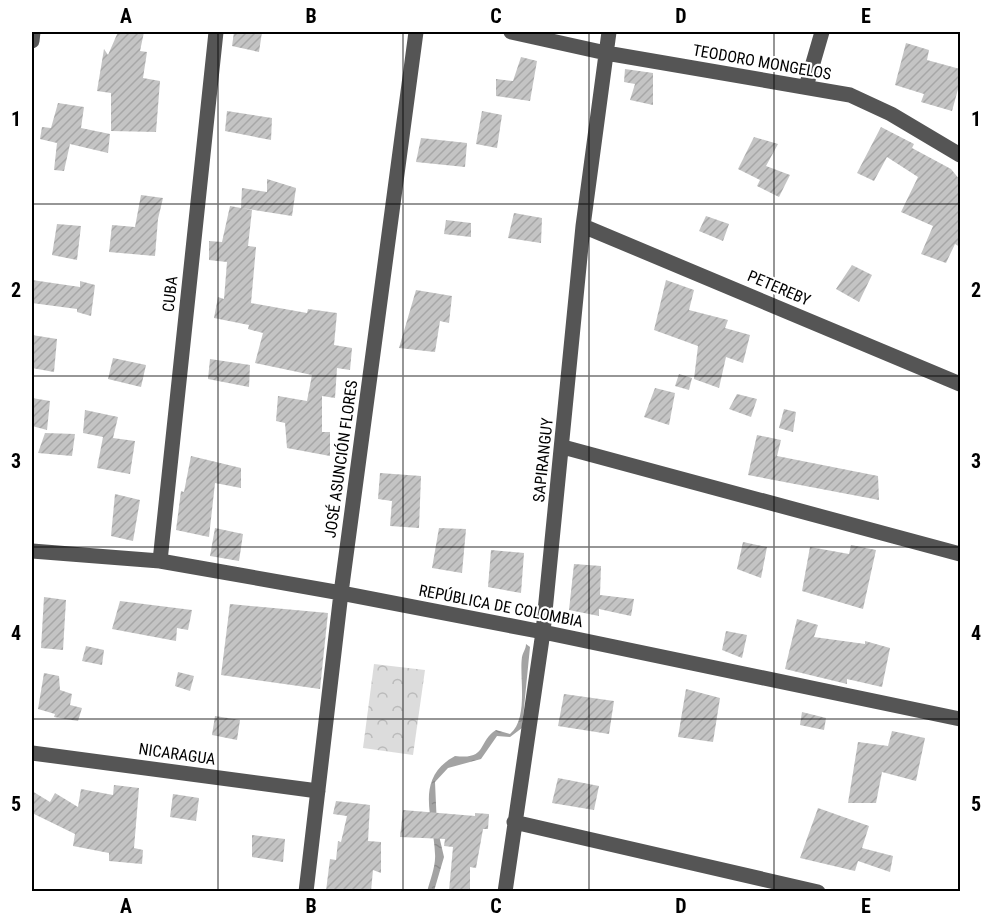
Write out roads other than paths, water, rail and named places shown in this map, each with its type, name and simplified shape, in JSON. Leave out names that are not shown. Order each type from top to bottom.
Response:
[{"type":"street","points":[[32,41],[33,32]]},
{"type":"street","name":"CUBA","points":[[160,561],[216,32]]},
{"type":"street","name":"JOSÉ ASUNCIÓN FLORES","points":[[306,891],[341,593],[416,32]]},
{"type":"street","name":"TEODORO MONGELOS","points":[[511,32],[606,53],[850,95],[891,114],[960,155]]},
{"type":"street","name":"SAPIRANGUY","points":[[505,891],[543,632],[583,226],[609,32]]},
{"type":"street","points":[[806,87],[822,32]]},
{"type":"street","name":"PETEREBY","points":[[583,226],[960,384]]},
{"type":"street","points":[[563,447],[960,554]]},
{"type":"street","name":"REPÚBLICA DE COLOMBIA","points":[[32,551],[160,561],[341,593],[543,632],[960,719]]},
{"type":"street","name":"NICARAGUA","points":[[32,753],[318,791]]},
{"type":"street","points":[[514,822],[818,891]]},
{"type":"water","points":[[526,644],[530,647],[522,728],[510,737],[497,736],[481,759],[448,768],[435,782],[437,827],[444,857],[434,891],[427,892],[435,859],[429,800],[434,776],[442,765],[455,756],[465,757],[477,753],[496,730],[510,734],[516,727],[521,708],[521,665]]}]
